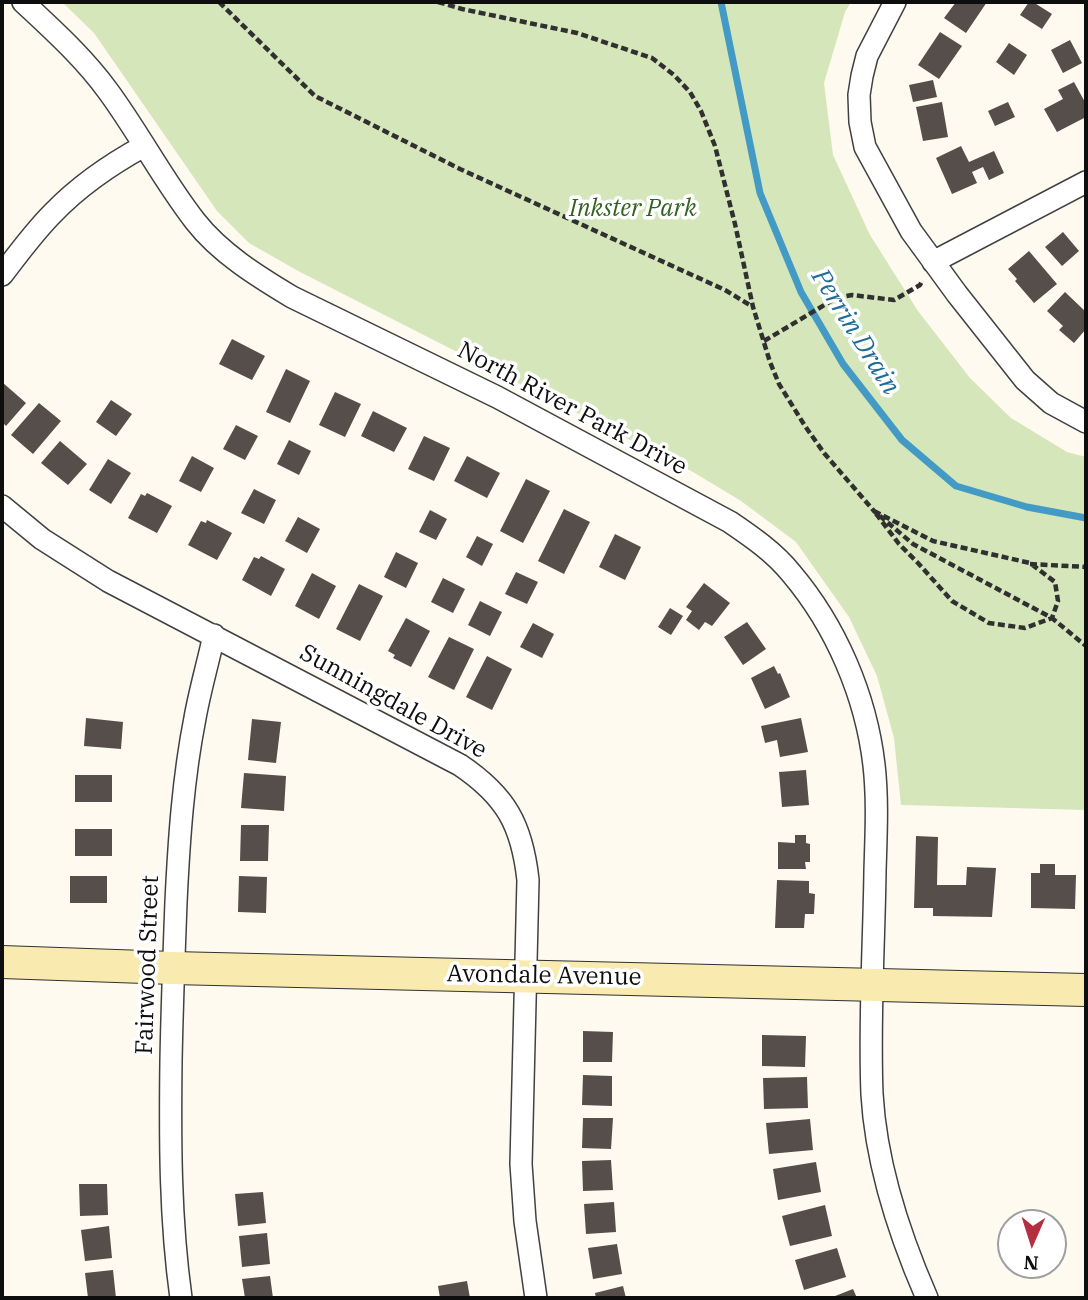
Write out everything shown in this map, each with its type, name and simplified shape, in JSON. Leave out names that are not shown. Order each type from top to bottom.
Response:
[{"type":"street","name":"North River Park Drive","points":[[23,2],[74,50],[108,90],[196,222],[229,254],[259,277],[292,297],[497,397],[730,522],[760,542],[790,571],[815,604],[841,650],[859,697],[874,765],[877,806],[873,1096],[877,1135],[898,1224],[927,1298]]},
{"type":"street","points":[[895,2],[867,56],[862,76],[859,95],[860,122],[865,147],[911,231],[957,295],[1025,380],[1051,403],[1086,422]]},
{"type":"street","points":[[2,275],[54,212],[84,185],[145,146]]},
{"type":"street","points":[[933,262],[1086,182]]},
{"type":"street","name":"Sunningdale Drive","points":[[2,506],[42,539],[108,581],[460,765],[493,791],[514,821],[526,856],[528,880],[521,1164],[525,1221],[536,1298]]},
{"type":"street","name":"Fairwood Street","points":[[181,1298],[171,1190],[173,968],[183,801],[195,718],[214,635]]},
{"type":"street","name":"Avondale Avenue","points":[[2,962],[1086,990]]},
{"type":"path","points":[[219,2],[315,96],[460,169],[725,290],[753,307]]},
{"type":"path","points":[[438,2],[578,33],[652,58],[674,75],[690,92],[701,111],[715,146],[753,307],[779,384],[805,426],[899,544],[952,601],[989,623],[1025,628],[1052,618]]},
{"type":"path","points":[[764,341],[836,298],[852,295],[894,300],[920,285],[933,262]]},
{"type":"path","points":[[874,511],[933,541],[1030,564],[1086,567]]},
{"type":"path","points":[[874,511],[913,544],[1052,618],[1086,646]]},
{"type":"path","points":[[1030,564],[1055,582],[1058,601],[1052,618]]},
{"type":"green space","name":"Inkster Park","points":[[62,2],[851,2],[845,12],[824,83],[833,155],[870,235],[918,311],[970,378],[1011,418],[1067,452],[1086,457],[1086,810],[901,805],[894,738],[877,676],[849,617],[796,542],[741,501],[693,472],[300,272],[249,243],[217,211],[94,33]]},
{"type":"building","points":[[956,2],[987,2],[966,33],[944,18]]},
{"type":"building","points":[[1029,2],[1052,14],[1042,29],[1020,15]]},
{"type":"building","points":[[940,32],[962,46],[939,79],[918,65]]},
{"type":"building","points":[[1070,40],[1082,63],[1063,73],[1051,50]]},
{"type":"building","points":[[1009,43],[1027,55],[1014,75],[996,62]]},
{"type":"building","points":[[933,80],[937,97],[913,102],[909,85]]},
{"type":"building","points":[[1074,82],[1086,104],[1086,117],[1057,132],[1044,109],[1063,99],[1058,90]]},
{"type":"building","points":[[942,102],[948,137],[923,141],[916,107]]},
{"type":"building","points":[[1008,102],[1015,117],[995,126],[988,111]]},
{"type":"building","points":[[961,146],[969,162],[994,151],[1004,173],[989,180],[983,167],[972,172],[977,183],[952,194],[936,158]]},
{"type":"building","points":[[1063,232],[1079,251],[1062,266],[1045,247]]},
{"type":"building","points":[[1029,251],[1057,284],[1034,303],[1008,269]]},
{"type":"building","points":[[1065,292],[1086,312],[1086,329],[1074,343],[1059,330],[1063,326],[1047,311]]},
{"type":"building","points":[[232,339],[265,356],[252,380],[219,364]]},
{"type":"building","points":[[286,369],[310,381],[290,423],[266,412]]},
{"type":"building","points":[[2,382],[26,403],[6,426],[2,422]]},
{"type":"building","points":[[335,392],[361,404],[345,437],[319,425]]},
{"type":"building","points":[[111,400],[132,414],[116,436],[96,422]]},
{"type":"building","points":[[39,403],[61,421],[33,454],[11,435]]},
{"type":"building","points":[[373,411],[407,428],[394,452],[361,436]]},
{"type":"building","points":[[236,425],[258,436],[245,460],[223,449]]},
{"type":"building","points":[[424,436],[450,448],[434,481],[408,469]]},
{"type":"building","points":[[289,440],[311,451],[299,475],[277,464]]},
{"type":"building","points":[[60,441],[87,464],[68,485],[41,463]]},
{"type":"building","points":[[192,456],[214,468],[201,492],[179,481]]},
{"type":"building","points":[[467,456],[500,473],[487,498],[454,481]]},
{"type":"building","points":[[108,459],[131,473],[111,504],[89,490]]},
{"type":"building","points":[[526,479],[550,491],[523,543],[500,531]]},
{"type":"building","points":[[254,489],[276,500],[264,524],[241,513]]},
{"type":"building","points":[[147,493],[172,506],[157,533],[128,518],[141,494],[145,496]]},
{"type":"building","points":[[564,509],[590,522],[564,574],[538,561]]},
{"type":"building","points":[[430,510],[447,519],[436,540],[419,532]]},
{"type":"building","points":[[298,517],[320,529],[307,553],[285,541]]},
{"type":"building","points":[[207,520],[232,533],[217,560],[188,545],[201,521],[206,523]]},
{"type":"building","points":[[615,534],[641,547],[625,580],[599,567]]},
{"type":"building","points":[[477,536],[493,544],[482,566],[466,557]]},
{"type":"building","points":[[396,552],[418,563],[406,588],[384,577]]},
{"type":"building","points":[[261,556],[285,569],[271,596],[242,580],[254,557],[259,559]]},
{"type":"building","points":[[516,572],[538,582],[527,604],[505,594]]},
{"type":"building","points":[[312,573],[336,586],[319,619],[295,606]]},
{"type":"building","points":[[443,578],[465,589],[453,613],[431,602]]},
{"type":"building","points":[[704,583],[730,603],[712,626],[705,622],[699,630],[686,620],[692,611],[686,607]]},
{"type":"building","points":[[359,584],[383,596],[360,641],[336,629]]},
{"type":"building","points":[[480,601],[502,612],[490,636],[468,625]]},
{"type":"building","points":[[670,608],[683,616],[671,635],[658,627]]},
{"type":"building","points":[[406,618],[430,631],[411,667],[393,658],[395,655],[388,651]]},
{"type":"building","points":[[747,622],[766,649],[743,665],[724,637]]},
{"type":"building","points":[[533,623],[554,634],[542,658],[520,647]]},
{"type":"building","points":[[449,637],[474,649],[454,690],[428,677]]},
{"type":"building","points":[[487,656],[512,669],[492,710],[466,697]]},
{"type":"building","points":[[774,666],[778,674],[780,673],[790,697],[765,709],[751,678]]},
{"type":"building","points":[[86,718],[123,722],[121,749],[84,746]]},
{"type":"building","points":[[801,718],[808,752],[780,757],[777,740],[765,743],[761,726]]},
{"type":"building","points":[[252,719],[281,722],[276,763],[248,760]]},
{"type":"building","points":[[806,770],[809,805],[782,807],[779,772]]},
{"type":"building","points":[[244,773],[286,776],[284,811],[241,808]]},
{"type":"building","points":[[75,775],[112,775],[112,802],[75,802]]},
{"type":"building","points":[[241,825],[269,825],[268,861],[240,861]]},
{"type":"building","points":[[75,829],[112,829],[112,856],[75,856]]},
{"type":"building","points":[[795,835],[806,835],[806,843],[810,844],[810,862],[805,862],[806,869],[778,869],[778,842],[795,843]]},
{"type":"building","points":[[916,836],[938,837],[937,885],[966,885],[967,867],[996,868],[992,917],[933,916],[933,908],[914,908]]},
{"type":"building","points":[[1040,864],[1055,864],[1055,875],[1076,875],[1075,909],[1031,908],[1031,873],[1040,873]]},
{"type":"building","points":[[70,876],[107,876],[107,903],[70,903]]},
{"type":"building","points":[[239,876],[267,877],[266,913],[238,912]]},
{"type":"building","points":[[777,880],[809,881],[809,893],[815,894],[814,914],[805,914],[804,928],[775,928]]},
{"type":"building","points":[[583,1031],[613,1032],[612,1062],[583,1062]]},
{"type":"building","points":[[762,1035],[806,1036],[805,1067],[762,1066]]},
{"type":"building","points":[[583,1075],[612,1076],[612,1106],[582,1105]]},
{"type":"building","points":[[807,1077],[808,1108],[764,1109],[763,1078]]},
{"type":"building","points":[[583,1118],[613,1118],[611,1149],[582,1148]]},
{"type":"building","points":[[810,1119],[813,1150],[769,1154],[766,1123]]},
{"type":"building","points":[[611,1160],[613,1190],[583,1191],[582,1161]]},
{"type":"building","points":[[816,1162],[821,1192],[778,1200],[773,1169]]},
{"type":"building","points":[[79,1184],[107,1184],[108,1215],[80,1216]]},
{"type":"building","points":[[263,1192],[266,1223],[238,1226],[235,1194]]},
{"type":"building","points":[[614,1202],[616,1232],[586,1234],[584,1204]]},
{"type":"building","points":[[825,1205],[832,1236],[790,1246],[782,1216]]},
{"type":"building","points":[[109,1226],[112,1258],[85,1261],[81,1230]]},
{"type":"building","points":[[267,1233],[270,1264],[242,1267],[239,1236]]},
{"type":"building","points":[[617,1244],[622,1274],[593,1279],[588,1248]]},
{"type":"building","points":[[837,1248],[846,1277],[804,1290],[795,1260]]},
{"type":"building","points":[[113,1270],[116,1298],[88,1298],[85,1273]]},
{"type":"building","points":[[270,1276],[273,1298],[245,1298],[242,1279]]},
{"type":"building","points":[[467,1281],[470,1298],[440,1298],[438,1286]]},
{"type":"building","points":[[623,1286],[626,1298],[596,1298],[595,1293]]},
{"type":"building","points":[[853,1289],[857,1298],[830,1298]]},
{"type":"waterway","name":"Perrin Drain","points":[[721,2],[760,193],[801,292],[843,364],[902,440],[956,486],[1027,507],[1086,518]]}]
